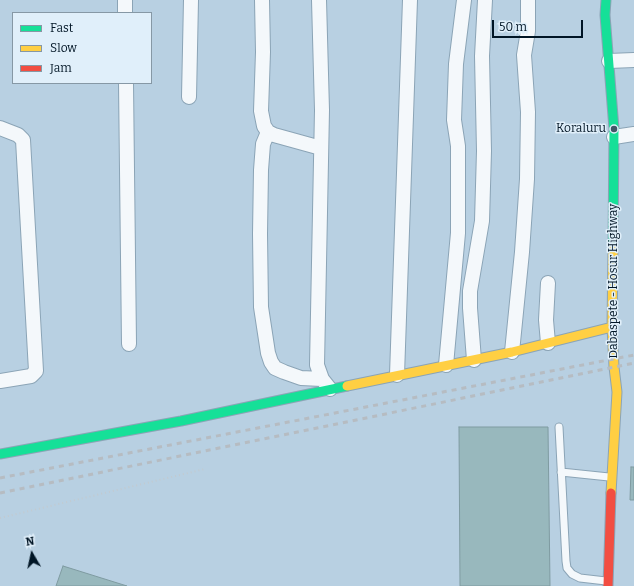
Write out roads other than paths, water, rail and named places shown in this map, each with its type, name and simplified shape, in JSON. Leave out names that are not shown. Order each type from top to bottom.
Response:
[{"type":"main road","name":"Dabaspete - Hosur Highway","points":[[606,0],[605,15],[614,137],[612,327],[614,367],[618,392],[611,477],[608,584]]},
{"type":"main road","points":[[0,454],[181,421],[326,384],[397,375],[474,360],[612,327]]},
{"type":"street","points":[[125,0],[125,12]]},
{"type":"street","points":[[189,97],[191,0]]},
{"type":"street","points":[[262,0],[263,52],[261,111],[264,126],[268,132],[321,148]]},
{"type":"street","points":[[319,0],[322,102],[317,365],[326,384]]},
{"type":"street","points":[[397,375],[410,0]]},
{"type":"street","points":[[446,365],[458,233],[458,146],[454,120],[456,64],[464,0]]},
{"type":"street","points":[[474,360],[470,291],[482,213],[484,151],[482,56],[485,0]]},
{"type":"street","points":[[512,352],[522,252],[527,179],[528,112],[524,55],[528,31],[528,0]]},
{"type":"street","points":[[609,62],[634,60]]},
{"type":"street","points":[[126,84],[129,344]]},
{"type":"street","points":[[0,128],[18,135],[23,140],[36,371],[31,376],[0,381]]},
{"type":"street","points":[[268,132],[263,144],[260,234],[261,307],[268,353],[275,368],[301,378],[326,384]]},
{"type":"street","points":[[614,137],[634,134]]},
{"type":"street","points":[[548,283],[546,320],[548,343]]},
{"type":"lane","points":[[559,427],[567,568],[572,574],[580,578],[608,584]]},
{"type":"lane","points":[[561,472],[611,477]]},
{"type":"railway","points":[[0,478],[634,355]]},
{"type":"railway","points":[[0,493],[634,363]]},
{"type":"place","name":"Koraluru","points":[[614,129]]}]
